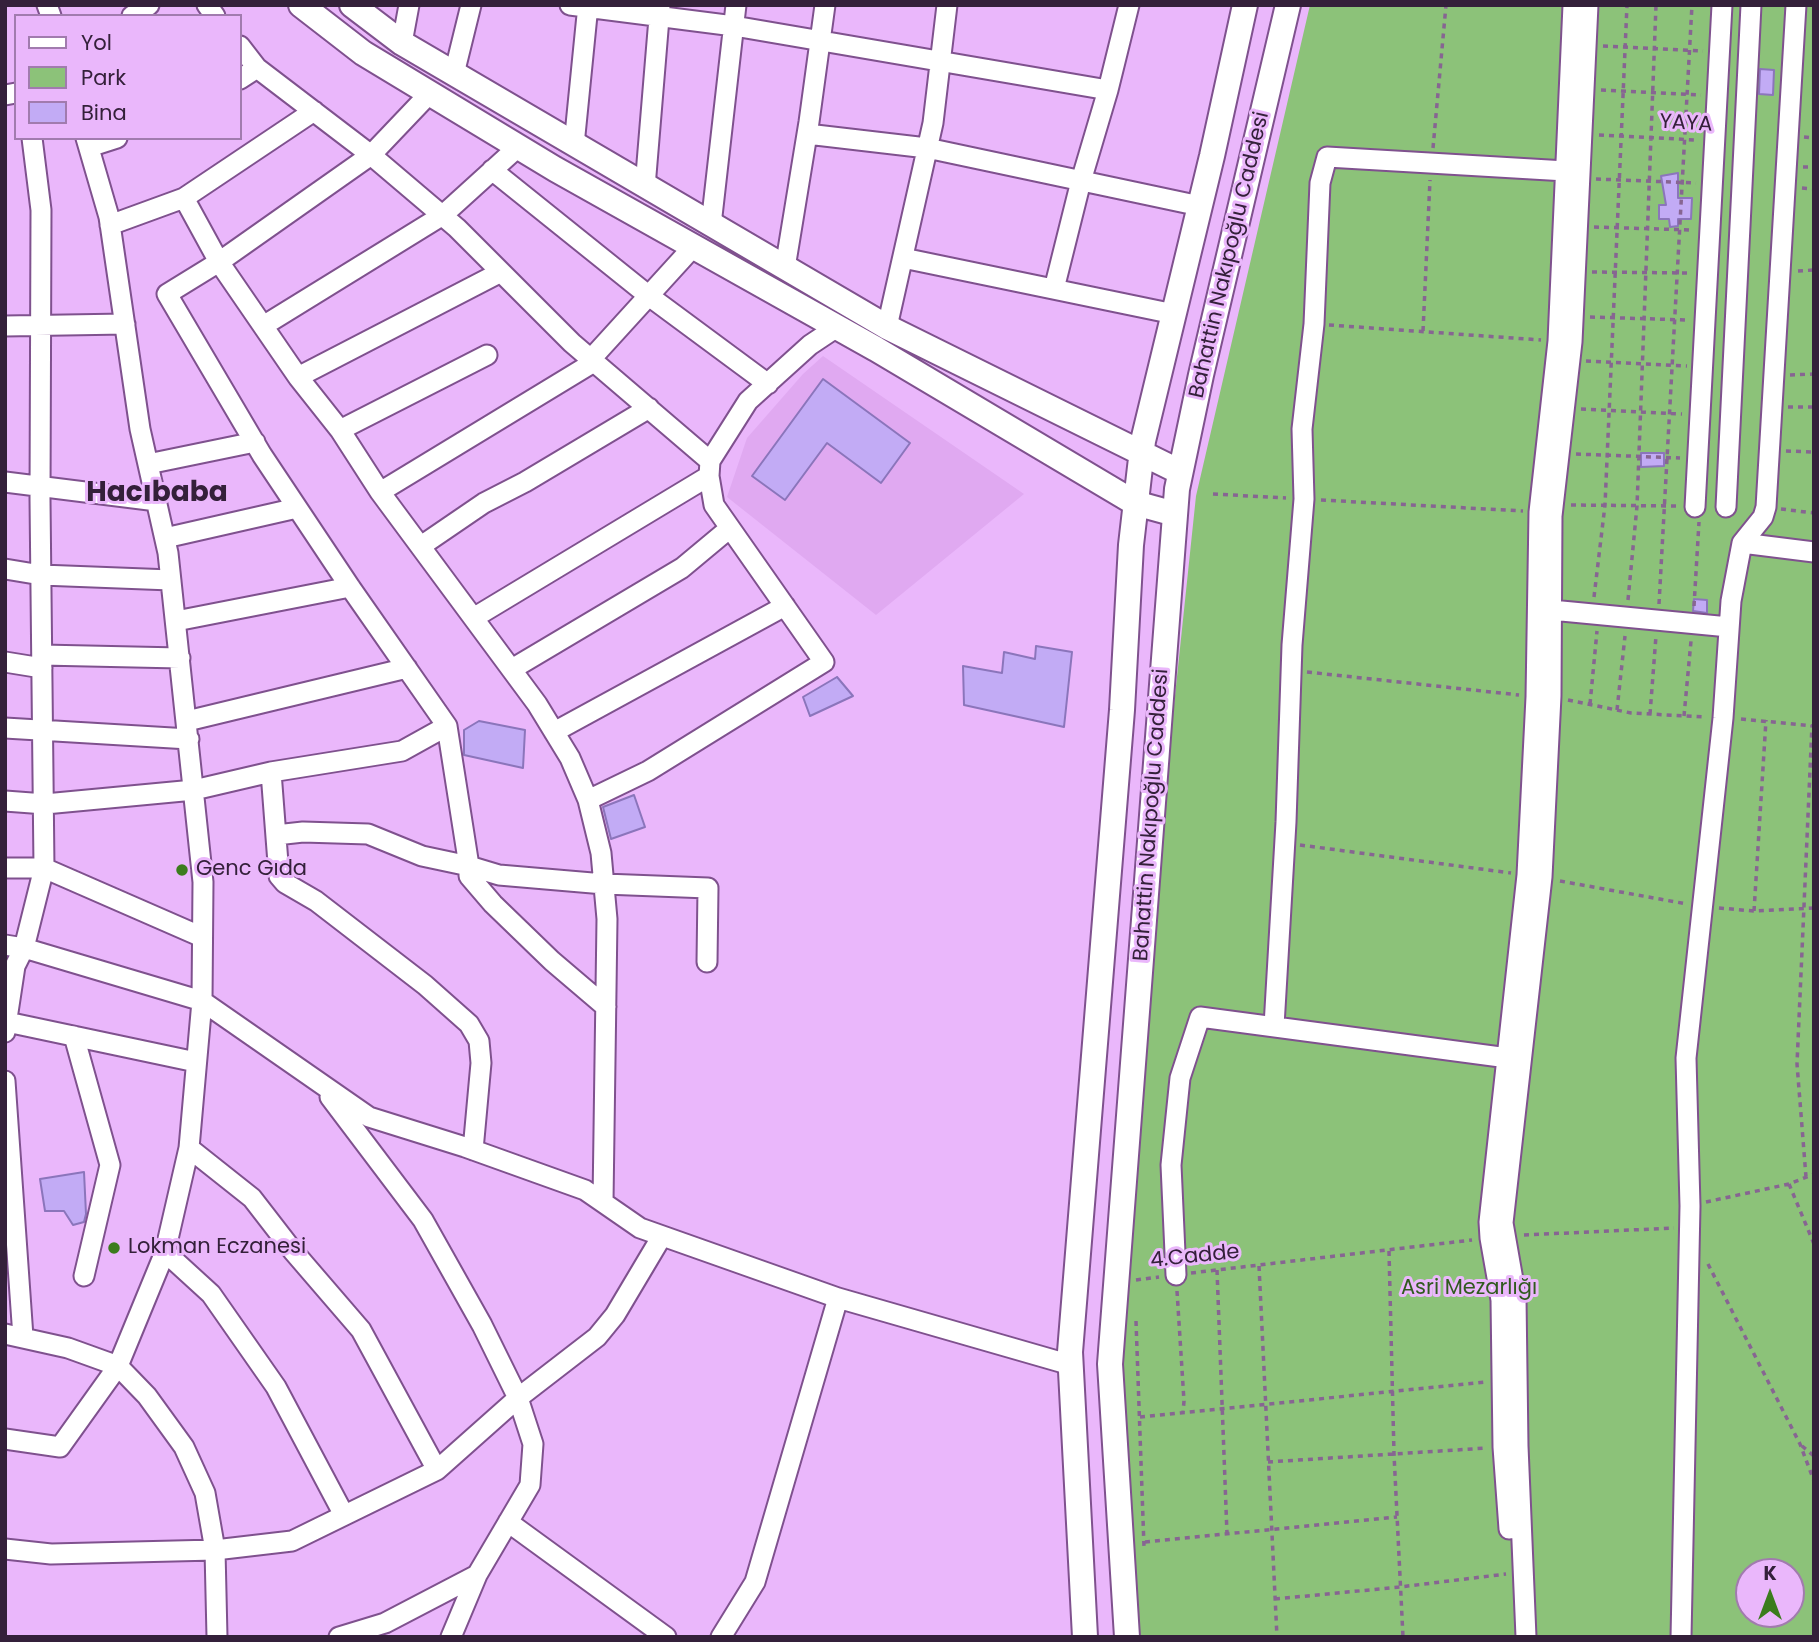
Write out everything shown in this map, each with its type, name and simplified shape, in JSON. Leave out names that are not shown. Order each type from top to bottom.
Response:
[{"type":"main road","points":[[301,5],[363,53],[518,147],[837,327],[1135,503],[1175,514]]},
{"type":"main road","points":[[352,5],[401,43],[887,327],[1180,472]]},
{"type":"main road","name":"Bahattin Nakıpoğlu Caddesi","points":[[1085,1637],[1071,1365],[1122,710],[1135,503],[1142,453],[1245,5]]},
{"type":"main road","name":"Bahattin Nakıpoğlu Caddesi","points":[[1127,1637],[1110,1364],[1175,514],[1180,472],[1288,5]]},
{"type":"street","points":[[401,43],[409,5]]},
{"type":"street","points":[[454,74],[471,5]]},
{"type":"street","points":[[711,225],[736,5]]},
{"type":"street","points":[[785,268],[825,5]]},
{"type":"street","points":[[887,327],[933,123],[947,5]]},
{"type":"street","points":[[1054,289],[1129,5]]},
{"type":"street","points":[[1514,1637],[1503,1447],[1501,1300],[1497,1237],[1503,1223],[1542,877],[1551,696],[1547,508],[1560,454],[1574,317],[1578,227],[1574,175],[1573,5]]},
{"type":"street","points":[[1526,1637],[1518,1446],[1516,1297],[1497,1237],[1489,1222],[1527,875],[1558,341],[1574,175],[1583,135],[1588,5]]},
{"type":"street","points":[[1695,507],[1722,5]]},
{"type":"street","points":[[1726,507],[1751,5]]},
{"type":"street","points":[[1681,1637],[1690,1206],[1686,1058],[1720,745],[1731,601],[1742,543],[1763,517],[1766,508],[1796,5]]},
{"type":"street","points":[[574,145],[582,6],[659,12],[1108,90]]},
{"type":"street","points":[[645,187],[659,12]]},
{"type":"street","points":[[242,49],[257,68],[372,155],[443,215],[572,343],[649,408],[709,469],[713,505],[824,662],[648,771],[588,800]]},
{"type":"street","points":[[242,78],[257,68]]},
{"type":"street","points":[[429,93],[372,155],[219,262],[167,294],[297,508],[447,726],[469,876],[493,904],[552,961],[606,1007]]},
{"type":"street","points":[[110,225],[184,198],[314,111]]},
{"type":"street","points":[[807,134],[927,148],[1200,206]]},
{"type":"street","points":[[32,140],[41,210],[40,487],[44,868],[15,947],[15,966],[6,1027],[74,1036],[196,1062]]},
{"type":"street","points":[[5,1439],[60,1447],[118,1366],[165,1252],[189,1148],[202,1001],[203,882],[171,580],[165,538],[140,429],[110,225],[87,143],[105,140]]},
{"type":"street","points":[[263,326],[443,215],[518,147]]},
{"type":"street","points":[[1274,1026],[1286,822],[1292,645],[1304,499],[1303,429],[1314,324],[1320,183],[1327,157],[1574,175]]},
{"type":"street","points":[[492,170],[649,296],[768,384]]},
{"type":"street","points":[[184,198],[219,262],[263,326],[340,430],[380,492],[512,669],[570,758],[588,800],[601,853],[607,919],[603,1202]]},
{"type":"street","points":[[380,492],[593,360],[694,247]]},
{"type":"street","points":[[903,258],[1174,314]]},
{"type":"street","points":[[299,377],[501,272]]},
{"type":"street","points":[[5,326],[125,324]]},
{"type":"street","points":[[475,617],[624,529],[709,469],[748,401],[810,345],[837,327]]},
{"type":"street","points":[[340,430],[487,355]]},
{"type":"street","points":[[421,546],[484,503],[525,482],[649,408]]},
{"type":"street","points":[[148,464],[255,442]]},
{"type":"street","points":[[5,482],[157,501]]},
{"type":"street","points":[[165,538],[297,508]]},
{"type":"street","points":[[512,669],[682,568],[730,528]]},
{"type":"street","points":[[1742,543],[1814,552]]},
{"type":"street","points":[[5,569],[41,575],[171,580]]},
{"type":"street","points":[[176,621],[350,587]]},
{"type":"street","points":[[554,732],[785,606]]},
{"type":"street","points":[[1551,610],[1729,627]]},
{"type":"street","points":[[5,662],[180,658]]},
{"type":"street","points":[[5,728],[188,730],[407,668]]},
{"type":"street","points":[[5,801],[45,804],[194,790],[271,772],[402,751],[447,726]]},
{"type":"street","points":[[271,772],[279,876],[425,985],[469,1024],[479,1041],[481,1063],[473,1150]]},
{"type":"street","points":[[276,835],[303,832],[368,834],[422,856],[499,875],[604,884],[708,888],[707,962]]},
{"type":"street","points":[[5,868],[44,868],[202,937]]},
{"type":"street","points":[[15,947],[202,1001],[369,1117],[473,1150],[586,1191],[640,1228],[838,1298],[1071,1365]]},
{"type":"street","points":[[1176,1275],[1171,1165],[1180,1078],[1200,1017],[1508,1058]]},
{"type":"street","points":[[74,1036],[110,1165],[84,1276]]},
{"type":"street","points":[[5,1081],[14,1336],[68,1348],[118,1366],[147,1396],[184,1447],[205,1493],[215,1550],[217,1637]]},
{"type":"street","points":[[319,1083],[424,1220],[482,1325],[518,1398],[533,1444],[530,1485],[477,1576],[452,1637]]},
{"type":"street","points":[[189,1148],[252,1198],[293,1251],[361,1330],[438,1470]]},
{"type":"street","points":[[5,1549],[51,1554],[215,1550],[292,1541],[438,1470],[518,1398],[597,1337],[615,1315],[662,1236]]},
{"type":"street","points":[[165,1252],[211,1294],[276,1387],[344,1515]]},
{"type":"street","points":[[721,1637],[755,1582],[838,1298]]},
{"type":"street","points":[[508,1522],[666,1637]]},
{"type":"street","points":[[339,1637],[385,1623],[477,1576]]},
{"type":"path","points":[[1590,705],[1605,505],[1627,5]]},
{"type":"path","points":[[1617,710],[1637,506],[1656,5]]},
{"type":"path","points":[[1650,714],[1668,458],[1692,5]]},
{"type":"path","points":[[1586,45],[1719,52]]},
{"type":"path","points":[[1585,90],[1717,95]]},
{"type":"path","name":"YAYA","points":[[1583,135],[1714,141]]},
{"type":"path","points":[[1574,175],[1712,184]]},
{"type":"path","points":[[1578,227],[1710,231]]},
{"type":"path","points":[[1574,317],[1705,321]]},
{"type":"path","points":[[1314,324],[1558,341]]},
{"type":"path","points":[[1570,361],[1703,367]]},
{"type":"path","points":[[1772,407],[1814,407]]},
{"type":"path","points":[[1565,408],[1700,415]]},
{"type":"path","points":[[1770,450],[1814,452]]},
{"type":"path","points":[[1560,454],[1698,459]]},
{"type":"path","points":[[1213,494],[1547,508],[1605,505],[1695,507]]},
{"type":"path","points":[[1766,508],[1814,513]]},
{"type":"path","points":[[1754,911],[1766,720]]},
{"type":"path","points":[[1806,1177],[1797,1065],[1812,725]]},
{"type":"path","points":[[1690,1206],[1789,1184],[1814,1174]]},
{"type":"path","points":[[1789,1184],[1814,1244]]},
{"type":"path","name":"4.Cadde","points":[[1134,1280],[1497,1237],[1689,1227]]},
{"type":"path","points":[[1389,1251],[1394,1454],[1403,1637]]},
{"type":"path","points":[[1707,1264],[1800,1444],[1814,1481]]},
{"type":"path","points":[[1259,1266],[1277,1637]]},
{"type":"path","points":[[1217,1270],[1227,1534]]},
{"type":"path","points":[[1176,1275],[1185,1401],[1183,1413]]},
{"type":"path","points":[[1136,1321],[1144,1556]]},
{"type":"path","points":[[1140,1417],[1502,1380]]},
{"type":"path","points":[[1800,1444],[1814,1456]]},
{"type":"path","points":[[1268,1462],[1503,1447]]},
{"type":"path","points":[[1144,1542],[1397,1517]]},
{"type":"path","points":[[1275,1599],[1512,1573]]},
{"type":"shaded area","points":[[823,356],[1024,494],[876,615],[727,497],[747,438],[803,374]]},
{"type":"green space","name":"Asri Mezarlığı","points":[[1310,5],[1814,5],[1814,1637],[1130,1637],[1117,1352],[1151,924],[1196,496]]},
{"type":"building","points":[[1760,69],[1774,70],[1773,95],[1759,94]]},
{"type":"building","points":[[1678,173],[1678,198],[1692,198],[1691,219],[1678,219],[1678,226],[1670,227],[1669,219],[1659,219],[1659,205],[1666,205],[1661,176]]},
{"type":"building","points":[[823,379],[910,443],[881,483],[827,443],[785,500],[752,476]]},
{"type":"building","points":[[1641,453],[1664,453],[1664,466],[1641,467]]},
{"type":"building","points":[[1694,599],[1707,600],[1707,613],[1693,611]]},
{"type":"building","points":[[1036,646],[1072,652],[1064,727],[964,705],[963,666],[1002,673],[1004,652],[1035,659]]},
{"type":"building","points":[[837,677],[853,696],[810,716],[803,697]]},
{"type":"building","points":[[479,721],[525,730],[523,768],[464,755],[464,730]]},
{"type":"building","points":[[634,795],[645,827],[611,839],[603,807]]},
{"type":"building","points":[[84,1172],[84,1222],[73,1225],[64,1211],[45,1211],[40,1179]]},
{"type":"place","name":"Genc Gıda","points":[[182,870]]},
{"type":"place","name":"Lokman Eczanesi","points":[[114,1248]]},
{"type":"district","name":"Hacıbaba","points":[[157,494]]}]
